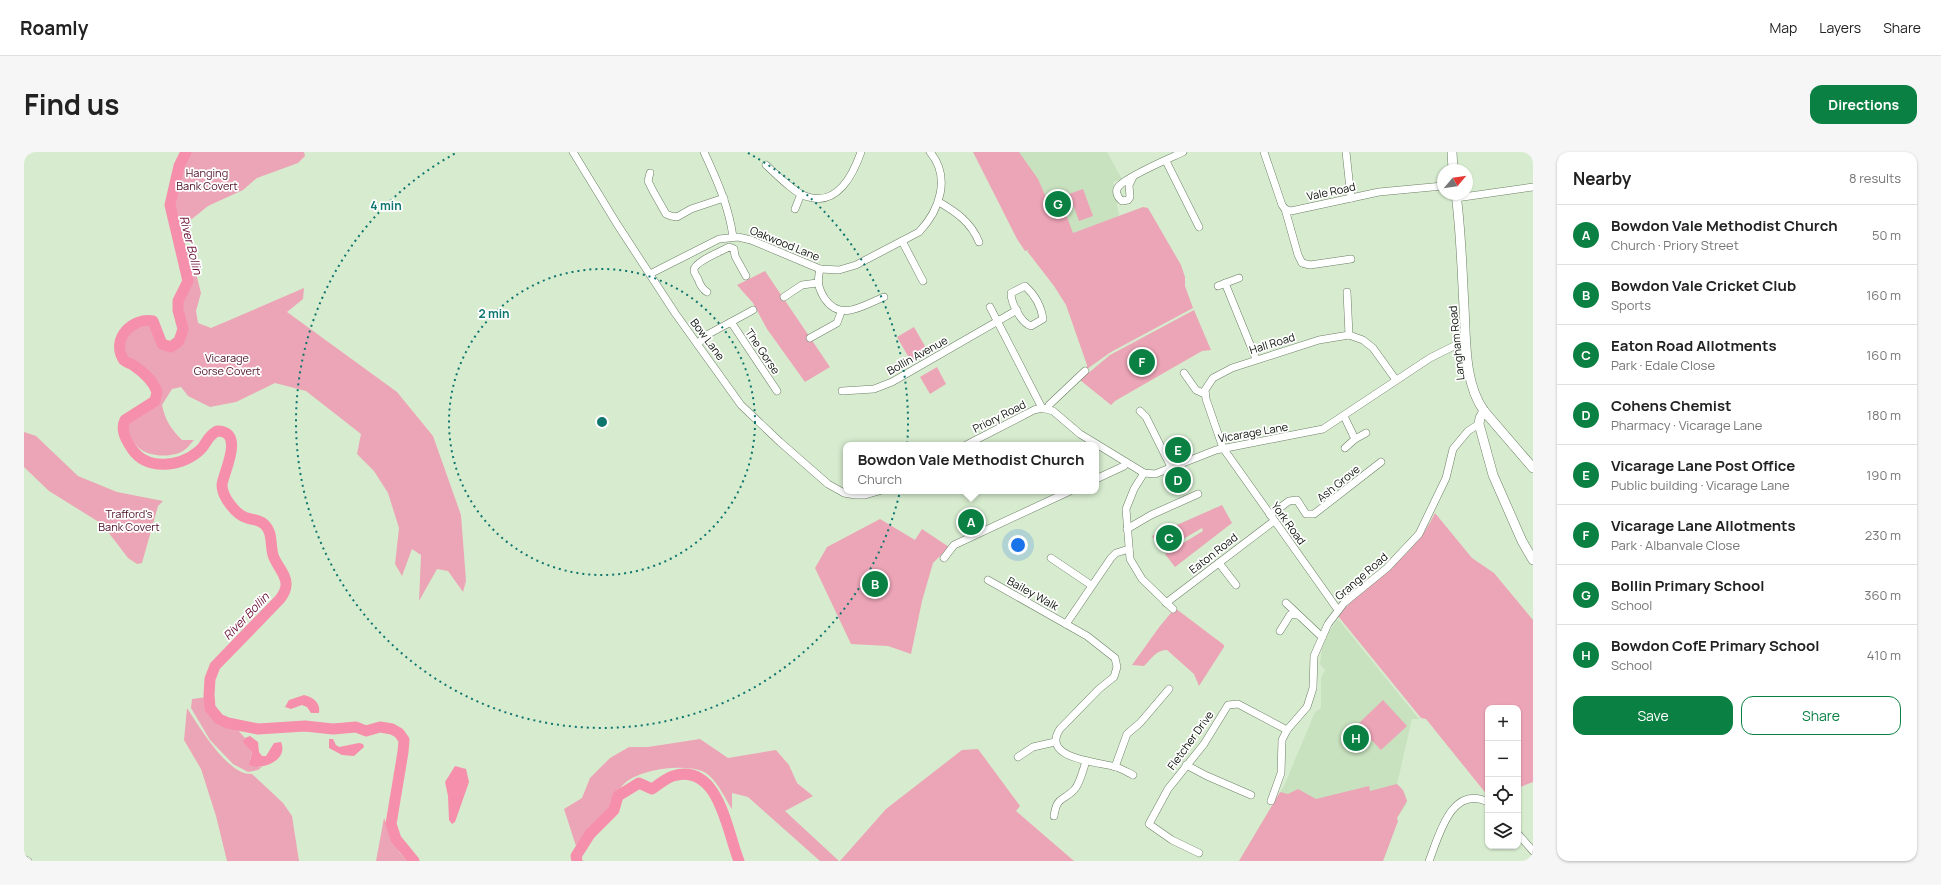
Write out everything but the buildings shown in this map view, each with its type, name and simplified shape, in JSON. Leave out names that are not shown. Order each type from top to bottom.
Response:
[{"type":"main road","points":[[1452,152],[1453,164]]},
{"type":"main road","name":"Langham Road","points":[[1456,200],[1466,340],[1472,385],[1479,404],[1484,411],[1533,468]]},
{"type":"main road","points":[[1484,411],[1480,418],[1479,424],[1493,475],[1522,541],[1533,560]]},
{"type":"street","name":"Bow Lane","points":[[573,152],[650,274],[741,405],[828,484],[843,492]]},
{"type":"street","points":[[704,152],[724,198],[733,237]]},
{"type":"street","points":[[766,165],[801,194],[808,197],[822,199],[836,193],[848,180],[861,152]]},
{"type":"street","name":"Oakwood Lane","points":[[650,274],[719,239],[733,237],[752,240],[820,269],[831,270],[848,268],[902,241],[923,227],[938,202],[941,178],[939,167],[930,152]]},
{"type":"street","points":[[1133,177],[1183,152]]},
{"type":"street","points":[[1264,152],[1282,205],[1285,209],[1298,255],[1302,263],[1310,265],[1351,259]]},
{"type":"street","points":[[1346,152],[1351,198]]},
{"type":"street","points":[[1166,160],[1199,227]]},
{"type":"street","points":[[650,173],[648,180],[653,191],[666,214],[671,216],[677,217],[691,209],[724,198]]},
{"type":"street","name":"Vale Road","points":[[1285,209],[1291,211],[1408,188],[1437,186]]},
{"type":"street","points":[[1473,194],[1533,187]]},
{"type":"street","points":[[795,209],[801,194]]},
{"type":"street","points":[[938,202],[956,212],[968,223],[979,242]]},
{"type":"street","points":[[902,241],[923,281]]},
{"type":"street","points":[[707,292],[703,290],[694,271],[696,266],[707,258],[732,247],[746,276]]},
{"type":"street","points":[[702,248],[707,258]]},
{"type":"street","points":[[820,269],[817,283],[821,293],[830,306],[841,312],[884,297]]},
{"type":"street","points":[[1218,286],[1239,278]]},
{"type":"street","points":[[784,297],[802,285],[817,283]]},
{"type":"street","points":[[1225,283],[1256,359]]},
{"type":"street","points":[[1025,286],[1037,300],[1042,311],[1043,319],[1031,326],[1027,325],[1017,310],[1011,298],[1011,293],[1025,286]]},
{"type":"street","points":[[1347,292],[1349,336]]},
{"type":"street","points":[[990,307],[1045,409],[1065,420],[1080,434],[1093,442]]},
{"type":"street","name":"The Gorse","points":[[698,345],[703,337],[753,310]]},
{"type":"street","name":"Bollin Avenue","points":[[842,391],[859,391],[883,386],[1017,310]]},
{"type":"street","points":[[810,338],[837,323],[841,312]]},
{"type":"street","name":"The Gorse","points":[[731,322],[777,391]]},
{"type":"street","name":"Hall Road","points":[[1205,394],[1206,386],[1213,378],[1232,368],[1256,359],[1319,340],[1349,336],[1363,340],[1373,348],[1396,380]]},
{"type":"street","name":"Vicarage Lane","points":[[1144,473],[1156,474],[1196,457],[1223,448],[1317,431],[1344,416],[1430,358],[1466,340]]},
{"type":"street","points":[[1045,409],[1086,371]]},
{"type":"street","points":[[1184,372],[1196,390],[1205,394],[1223,448]]},
{"type":"street","name":"Priory Road","points":[[972,442],[1034,410],[1045,409]]},
{"type":"street","points":[[1140,411],[1146,417],[1171,468]]},
{"type":"street","points":[[1344,416],[1355,440]]},
{"type":"street","name":"Grange Road","points":[[1271,801],[1281,773],[1281,748],[1286,730],[1307,707],[1313,688],[1314,656],[1322,637],[1338,610],[1350,598],[1387,568],[1419,534],[1446,478],[1453,450],[1468,431],[1479,424]]},
{"type":"street","points":[[1345,448],[1366,433]]},
{"type":"street","points":[[1099,446],[1144,473],[1134,489],[1126,509],[1130,559],[1142,579],[1172,609]]},
{"type":"street","name":"York Road","points":[[1223,448],[1338,610]]},
{"type":"street","name":"Ash Grove","points":[[1272,518],[1289,501],[1297,500],[1306,514],[1314,514],[1381,462]]},
{"type":"street","points":[[1099,478],[1124,466],[1126,463]]},
{"type":"street","name":"Bow Lane","points":[[854,494],[868,494]]},
{"type":"street","points":[[944,558],[954,545],[1064,494]]},
{"type":"street","points":[[1127,529],[1152,515],[1198,494]]},
{"type":"street","name":"Eaton Road","points":[[1166,603],[1272,518]]},
{"type":"street","points":[[1066,624],[1091,585],[1111,558],[1116,553],[1129,549]]},
{"type":"street","points":[[1051,558],[1091,585]]},
{"type":"street","points":[[1219,562],[1236,586]]},
{"type":"street","name":"Bailey Walk","points":[[988,580],[1087,636],[1115,658],[1117,671],[1114,677],[1099,689],[1060,729],[1055,737],[1055,742]]},
{"type":"street","points":[[1286,603],[1322,637]]},
{"type":"street","points":[[1280,631],[1292,614],[1297,615]]},
{"type":"street","points":[[1115,767],[1127,734],[1140,724],[1169,689]]},
{"type":"street","name":"Fletcher Drive","points":[[1199,853],[1172,840],[1149,824],[1168,789],[1204,744],[1228,705],[1238,704],[1286,730]]},
{"type":"street","points":[[1018,757],[1033,746],[1055,742],[1067,755],[1086,761],[1115,767],[1133,775]]},
{"type":"street","points":[[1054,816],[1056,804],[1059,800],[1074,790],[1086,761]]},
{"type":"street","points":[[1186,765],[1251,795]]},
{"type":"street","points":[[1429,861],[1445,821],[1457,805],[1469,798],[1476,798],[1485,801]]},
{"type":"street","points":[[1521,837],[1533,851]]},
{"type":"street","points":[[24,859],[28,861]]},
{"type":"shaded area","points":[[973,152],[1107,152],[1122,179],[1113,182],[1119,216],[1025,251]]},
{"type":"shaded area","points":[[1338,619],[1419,719],[1412,719],[1397,784],[1404,792],[1407,801],[1406,805],[1397,818],[1398,821],[1383,861],[1239,861],[1284,786],[1315,712],[1321,708],[1321,678],[1325,670],[1320,664],[1322,649],[1329,632]]},
{"type":"shaded area","points":[[304,695],[310,697],[318,703],[319,713],[311,713],[307,707],[302,705],[291,709],[285,707],[289,700]]},
{"type":"shaded area","points":[[250,736],[258,742],[259,752],[262,756],[266,756],[274,743],[281,742],[281,754],[278,759],[267,765],[249,765],[252,752],[243,742],[245,738]]},
{"type":"shaded area","points":[[329,739],[333,739],[339,747],[359,743],[363,744],[364,747],[354,756],[342,755],[329,748]]},
{"type":"shaded area","points":[[455,766],[466,769],[469,782],[455,822],[452,824],[449,820],[448,796],[445,782]]},
{"type":"green space","name":"Hanging Bank Covert","points":[[191,152],[304,152],[305,156],[298,163],[257,178],[243,190],[208,206],[182,227],[175,207],[183,169]]},
{"type":"green space","points":[[973,152],[1019,152],[1038,179],[1048,202],[1060,198],[1073,233],[1143,207],[1148,208],[1181,265],[1185,277],[1185,286],[1193,308],[1111,352],[1087,369],[1087,365],[1066,305],[1054,286],[1027,251],[1030,249],[1025,251],[1017,239]]},
{"type":"green space","points":[[1083,189],[1093,216],[1079,221],[1069,194]]},
{"type":"green space","name":"Vicarage Gorse Covert","points":[[183,244],[189,246],[201,293],[196,311],[198,323],[211,328],[304,288],[303,299],[287,312],[397,392],[433,436],[461,515],[466,581],[463,592],[448,571],[437,569],[419,601],[421,555],[412,549],[402,576],[395,564],[399,528],[388,493],[374,471],[357,454],[361,434],[306,391],[275,383],[236,402],[210,407],[188,396],[181,387],[172,389],[162,405],[167,420],[182,440],[194,440],[183,451],[173,455],[153,455],[147,453],[136,445],[125,425],[134,416],[154,402],[160,391],[151,373],[125,358],[121,347],[133,331],[145,326],[151,325],[169,350],[178,348],[186,335],[184,317],[180,308],[188,290],[189,270]]},
{"type":"green space","points":[[765,271],[830,367],[805,382],[767,329],[753,303],[737,285]]},
{"type":"green space","points":[[1194,310],[1211,350],[1202,351],[1115,401],[1111,405],[1080,380],[1110,355]]},
{"type":"green space","points":[[914,327],[929,353],[912,363],[897,337]]},
{"type":"green space","points":[[937,367],[946,384],[930,394],[920,377]]},
{"type":"green space","name":"Trafford's Bank Covert","points":[[24,432],[36,436],[78,476],[117,492],[163,501],[158,506],[142,563],[137,564],[128,558],[102,524],[49,491],[24,467]]},
{"type":"green space","points":[[1222,505],[1232,523],[1175,567],[1165,554],[1203,531],[1202,528],[1163,551],[1152,536]]},
{"type":"green space","points":[[1435,513],[1472,558],[1494,573],[1533,620],[1533,782],[1521,787],[1521,705],[1485,705],[1485,792],[1426,719],[1421,718],[1338,616],[1364,590],[1390,569],[1414,545]]},
{"type":"green space","points":[[880,519],[915,540],[922,529],[949,547],[933,563],[922,601],[911,654],[888,646],[851,644],[815,568],[827,547]]},
{"type":"green space","points":[[1175,608],[1224,645],[1199,686],[1194,674],[1167,650],[1157,653],[1144,666],[1132,665]]},
{"type":"green space","points":[[207,697],[209,713],[218,723],[237,729],[245,738],[244,740],[252,752],[250,759],[259,767],[263,766],[258,770],[248,772],[233,764],[210,740],[191,708],[192,699]]},
{"type":"green space","points":[[1383,700],[1407,726],[1381,750],[1357,725]]},
{"type":"green space","points":[[187,708],[224,759],[233,767],[243,772],[252,774],[283,803],[292,816],[299,861],[227,861],[216,816],[201,769],[184,740]]},
{"type":"green space","points":[[700,739],[728,758],[776,750],[789,765],[797,783],[813,796],[785,811],[839,861],[820,861],[748,797],[732,793],[732,809],[716,782],[707,774],[702,771],[684,768],[651,771],[632,778],[625,783],[618,792],[611,810],[598,819],[576,846],[564,809],[582,798],[590,778],[610,758],[629,747],[648,747]]},
{"type":"green space","points":[[978,749],[1020,806],[1016,811],[1074,861],[840,861],[886,809],[962,750]]},
{"type":"green space","points":[[1397,784],[1403,790],[1407,801],[1397,818],[1398,821],[1383,861],[1239,861],[1280,792],[1288,794],[1298,789],[1316,799],[1369,786],[1370,791]]},
{"type":"green space","points":[[384,818],[399,852],[407,861],[376,861]]},
{"type":"waterway","name":"River Bollin","points":[[186,152],[179,166],[170,205],[188,281],[178,301],[178,310],[183,329],[179,341],[171,347],[162,344],[153,321],[138,322],[126,331],[122,337],[120,351],[124,360],[140,370],[153,384],[157,392],[155,401],[125,420],[123,431],[130,446],[138,456],[155,464],[183,461],[202,449],[210,436],[217,431],[226,433],[230,438],[232,445],[229,463],[222,485],[224,494],[238,513],[244,517],[260,521],[267,527],[270,534],[273,555],[286,581],[285,591],[280,599],[215,666],[210,679],[210,708],[219,719],[228,723],[258,729],[305,726],[333,729],[356,727],[366,731],[380,727],[392,729],[399,733],[404,740],[403,752],[391,824],[396,839],[414,861]]},
{"type":"waterway","name":"River Bollin","points":[[577,861],[576,856],[590,834],[614,810],[618,796],[639,783],[652,789],[670,777],[689,774],[701,779],[711,789],[719,802],[739,861]]},
{"type":"place","name":"Bollin Primary School","points":[[1058,204]]},
{"type":"place","name":"Vicarage Lane Allotments","points":[[1142,362]]},
{"type":"place","name":"Vicarage Lane Post Office","points":[[1178,450]]},
{"type":"place","name":"Cohens Chemist","points":[[1178,480]]},
{"type":"place","name":"Bowdon Vale Methodist Church","points":[[971,522]]},
{"type":"place","name":"Eaton Road Allotments","points":[[1169,538]]},
{"type":"place","name":"Bowdon Vale Cricket Club","points":[[875,584]]},
{"type":"place","name":"Bowdon CofE Primary School","points":[[1356,738]]}]
